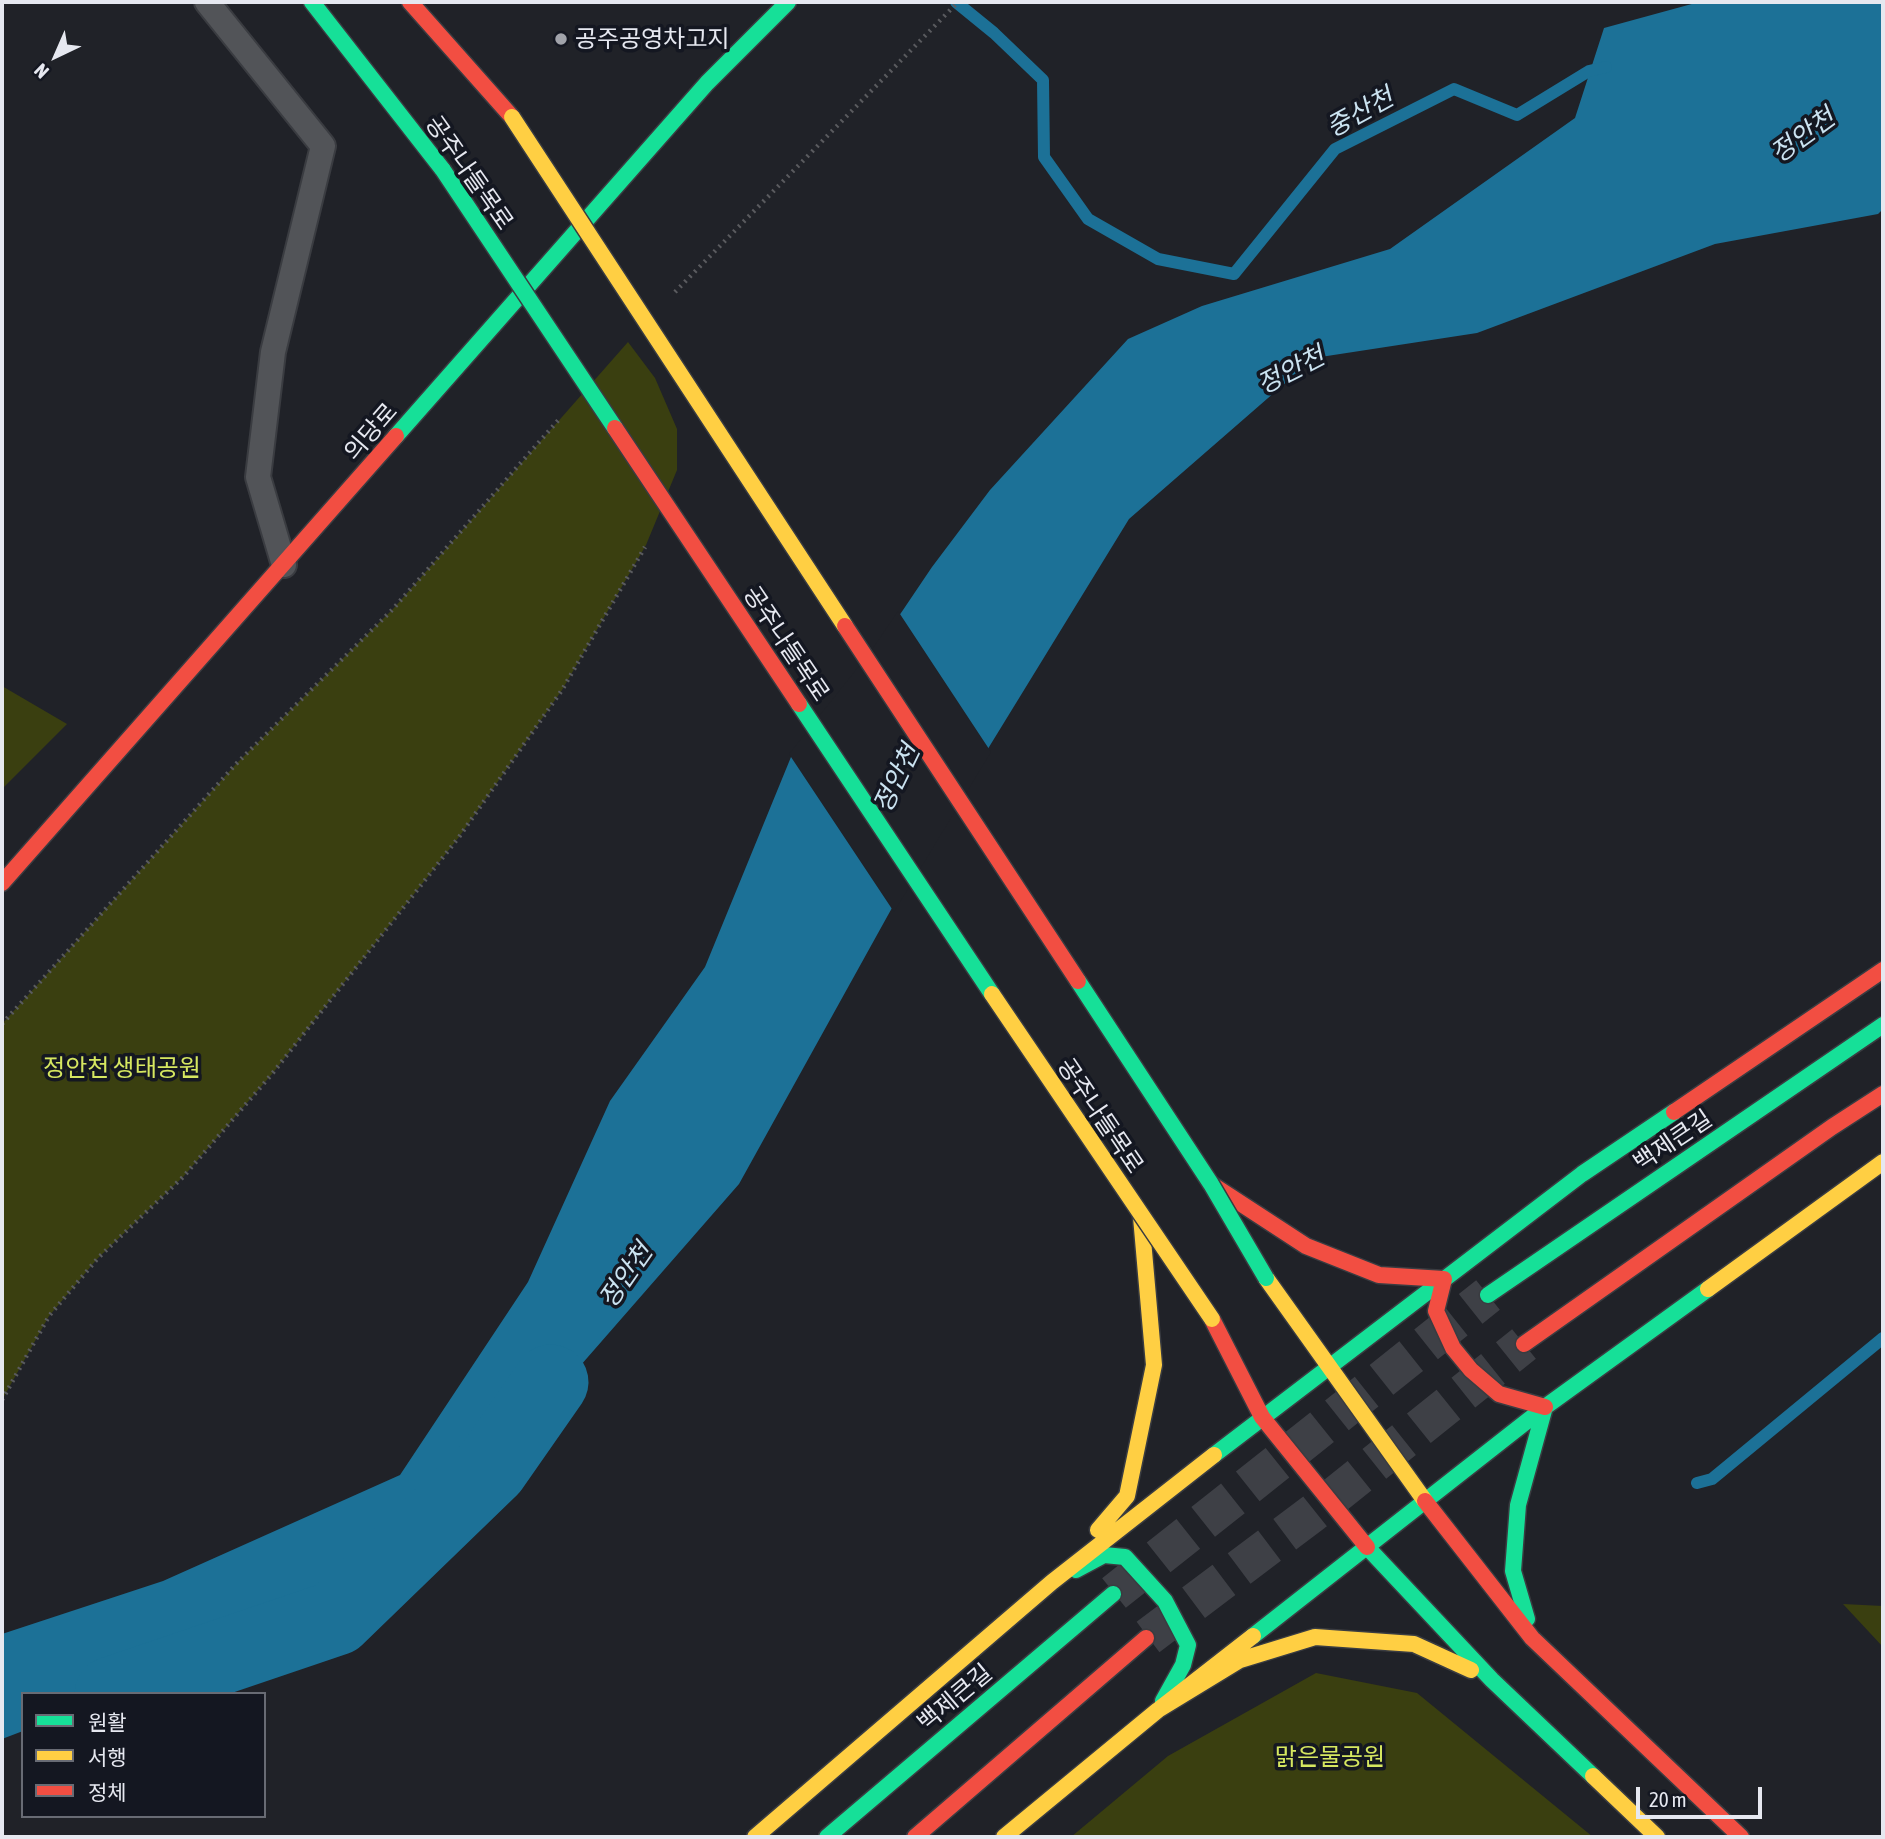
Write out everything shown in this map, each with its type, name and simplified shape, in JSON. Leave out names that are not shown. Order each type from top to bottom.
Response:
[{"type":"main road","name":"공주나들목로","points":[[312,2],[443,170],[1141,1217],[1212,1319],[1262,1417],[1367,1547],[1492,1679],[1657,1837]]},
{"type":"main road","points":[[410,2],[513,117],[1211,1184],[1266,1278],[1425,1501],[1532,1637],[1741,1837]]},
{"type":"main road","name":"의당로","points":[[2,883],[707,83],[782,7]]},
{"type":"main road","points":[[755,1837],[1052,1582],[1328,1366],[1582,1174],[1883,970]]},
{"type":"main road","name":"백제큰길","points":[[1488,1295],[1883,1025]]},
{"type":"main road","points":[[1524,1344],[1883,1094]]},
{"type":"main road","points":[[1004,1837],[1158,1710],[1545,1407],[1883,1163]]},
{"type":"main road","points":[[1211,1184],[1306,1246],[1379,1275],[1444,1279]]},
{"type":"main road","points":[[1052,1582],[1127,1496],[1154,1365],[1141,1217]]},
{"type":"main road","points":[[1444,1279],[1436,1311],[1453,1348],[1471,1370],[1499,1394],[1545,1407]]},
{"type":"main road","points":[[1532,1637],[1513,1571],[1518,1506],[1545,1407]]},
{"type":"main road","points":[[1052,1582],[1104,1555],[1125,1557],[1150,1582],[1165,1601],[1188,1645],[1183,1665],[1158,1710]]},
{"type":"main road","name":"백제큰길","points":[[827,1837],[1113,1594]]},
{"type":"main road","points":[[1158,1710],[1240,1660],[1315,1637],[1414,1644],[1492,1679]]},
{"type":"main road","points":[[915,1837],[1146,1638]]},
{"type":"lane","points":[[207,2],[323,146],[273,352],[258,477],[284,565]]},
{"type":"path","points":[[674,293],[958,2]]},
{"type":"path","points":[[2,1024],[236,764],[393,609],[564,414]]},
{"type":"path","points":[[2,1400],[49,1316],[98,1258],[183,1177],[263,1084],[459,837],[562,690],[646,545]]},
{"type":"green space","name":"정안천 생태공원","points":[[628,342],[655,378],[677,429],[677,470],[646,545],[562,690],[459,837],[272,1074],[183,1177],[98,1258],[49,1316],[2,1400],[2,1024],[236,764],[393,609]]},
{"type":"green space","points":[[2,686],[67,724],[2,789]]},
{"type":"green space","points":[[1843,1604],[1883,1606],[1883,1647]]},
{"type":"green space","name":"맑은물공원","points":[[1316,1673],[1417,1693],[1593,1837],[1071,1837],[1168,1756]]},
{"type":"water","points":[[1699,2],[1883,2],[1883,209],[1878,214],[1715,244],[1477,333],[1314,358],[1129,519],[908,879],[739,1184],[491,1468],[336,1618],[132,1692],[21,1692],[21,1732],[2,1739],[2,1634],[163,1581],[400,1475],[528,1282],[610,1101],[705,967],[791,757],[874,653],[932,567],[990,490],[1128,339],[1202,306],[1390,249],[1575,118],[1604,28]]},
{"type":"pier","points":[[898,611],[991,752],[894,912],[789,754],[871,651]]},
{"type":"waterway","name":"중산천","points":[[956,2],[994,33],[1043,80],[1044,157],[1088,219],[1158,259],[1234,274],[1335,149],[1454,89],[1517,115],[1589,71],[1606,67]]},
{"type":"waterway","points":[[1697,1483],[1712,1479],[1883,1338]]},
{"type":"waterway","name":"정안천","points":[[118,1692],[336,1618],[491,1468],[551,1382]]},
{"type":"tunnel","points":[[1114,1593],[1488,1295]]},
{"type":"tunnel","points":[[1148,1637],[1313,1513],[1524,1344]]},
{"type":"traffic: fast","points":[[312,2],[443,170]]},
{"type":"traffic: fast","points":[[396,436],[707,83],[788,2]]},
{"type":"traffic: fast","points":[[443,170],[615,428]]},
{"type":"traffic: fast","points":[[799,704],[992,994]]},
{"type":"traffic: fast","points":[[1078,981],[1211,1184],[1266,1278]]},
{"type":"traffic: fast","points":[[1488,1295],[1883,1025]]},
{"type":"traffic: fast","points":[[1214,1455],[1582,1174],[1674,1112]]},
{"type":"traffic: fast","points":[[1253,1636],[1545,1407],[1708,1289]]},
{"type":"traffic: fast","points":[[1527,1619],[1513,1571],[1518,1505],[1545,1407]]},
{"type":"traffic: fast","points":[[1367,1547],[1492,1680],[1593,1776]]},
{"type":"traffic: fast","points":[[1076,1570],[1104,1555],[1125,1557],[1165,1601],[1188,1645],[1183,1665],[1163,1701]]},
{"type":"traffic: fast","points":[[827,1837],[1113,1594]]},
{"type":"traffic: slow","points":[[512,117],[845,626]]},
{"type":"traffic: slow","points":[[992,994],[1212,1319]]},
{"type":"traffic: slow","points":[[1708,1289],[1883,1162]]},
{"type":"traffic: slow","points":[[1098,1530],[1127,1496],[1154,1365],[1141,1217]]},
{"type":"traffic: slow","points":[[1266,1278],[1425,1501]]},
{"type":"traffic: slow","points":[[755,1837],[1052,1582],[1214,1455]]},
{"type":"traffic: slow","points":[[1004,1837],[1253,1636]]},
{"type":"traffic: slow","points":[[1158,1710],[1240,1660],[1315,1637],[1414,1644],[1471,1670]]},
{"type":"traffic: slow","points":[[1593,1776],[1657,1837]]},
{"type":"traffic: jam","points":[[410,2],[512,117]]},
{"type":"traffic: jam","points":[[615,428],[799,704]]},
{"type":"traffic: jam","points":[[2,883],[396,436]]},
{"type":"traffic: jam","points":[[845,626],[1078,981]]},
{"type":"traffic: jam","points":[[1674,1112],[1883,970]]},
{"type":"traffic: jam","points":[[1524,1344],[1883,1094]]},
{"type":"traffic: jam","points":[[1211,1184],[1306,1246],[1379,1275],[1444,1279],[1436,1311],[1453,1348],[1471,1370],[1499,1394],[1545,1407]]},
{"type":"traffic: jam","points":[[1212,1319],[1262,1417],[1367,1547]]},
{"type":"traffic: jam","points":[[1425,1501],[1532,1638],[1741,1837]]},
{"type":"traffic: jam","points":[[915,1837],[1146,1638]]},
{"type":"place","name":"공주공영차고지","points":[[561,39]]}]
